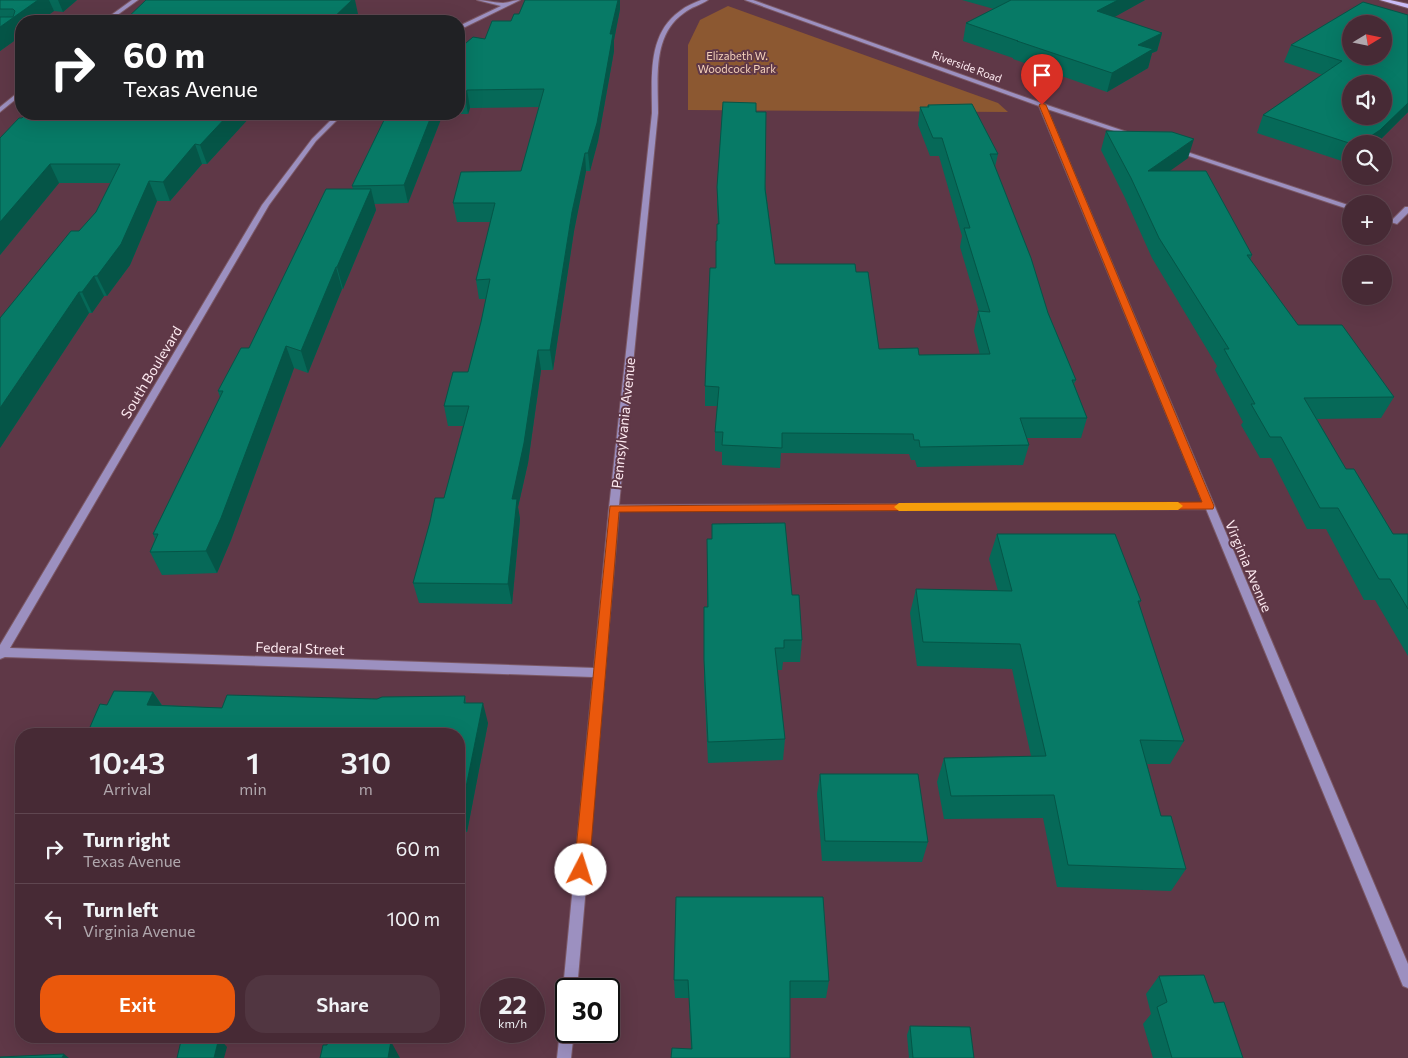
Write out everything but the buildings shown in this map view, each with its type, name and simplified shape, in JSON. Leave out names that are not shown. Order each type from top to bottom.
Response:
[{"type":"street","points":[[115,15],[136,0]]},
{"type":"street","points":[[480,0],[504,5]]},
{"type":"street","points":[[465,25],[517,0]]},
{"type":"street","name":"Pennsylvania Avenue","points":[[571,978],[614,508],[655,113],[658,49],[662,34],[671,20],[682,11],[705,0]]},
{"type":"street","name":"Riverside Road","points":[[748,0],[1042,105],[1145,139]]},
{"type":"street","points":[[1383,0],[1408,6]]},
{"type":"street","points":[[0,110],[15,97]]},
{"type":"street","name":"Virginia Avenue","points":[[1042,105],[1408,980]]},
{"type":"street","name":"South Boulevard","points":[[0,653],[266,205],[314,140],[334,120]]},
{"type":"street","points":[[1173,149],[1342,205]]},
{"type":"street","points":[[1392,221],[1394,222],[1408,209]]},
{"type":"street","points":[[614,508],[1209,506]]},
{"type":"street","name":"Federal Street","points":[[0,653],[599,673]]},
{"type":"street","points":[[564,1058],[566,1043]]},
{"type":"green space","name":"Elizabeth W. Woodcock Park","points":[[728,6],[998,103],[1008,112],[688,110],[688,45],[700,20]]},
{"type":"slow traffic","points":[[899,507],[1178,506]]},
{"type":"route","points":[[581,870],[614,508],[1209,506],[1042,105]]}]
